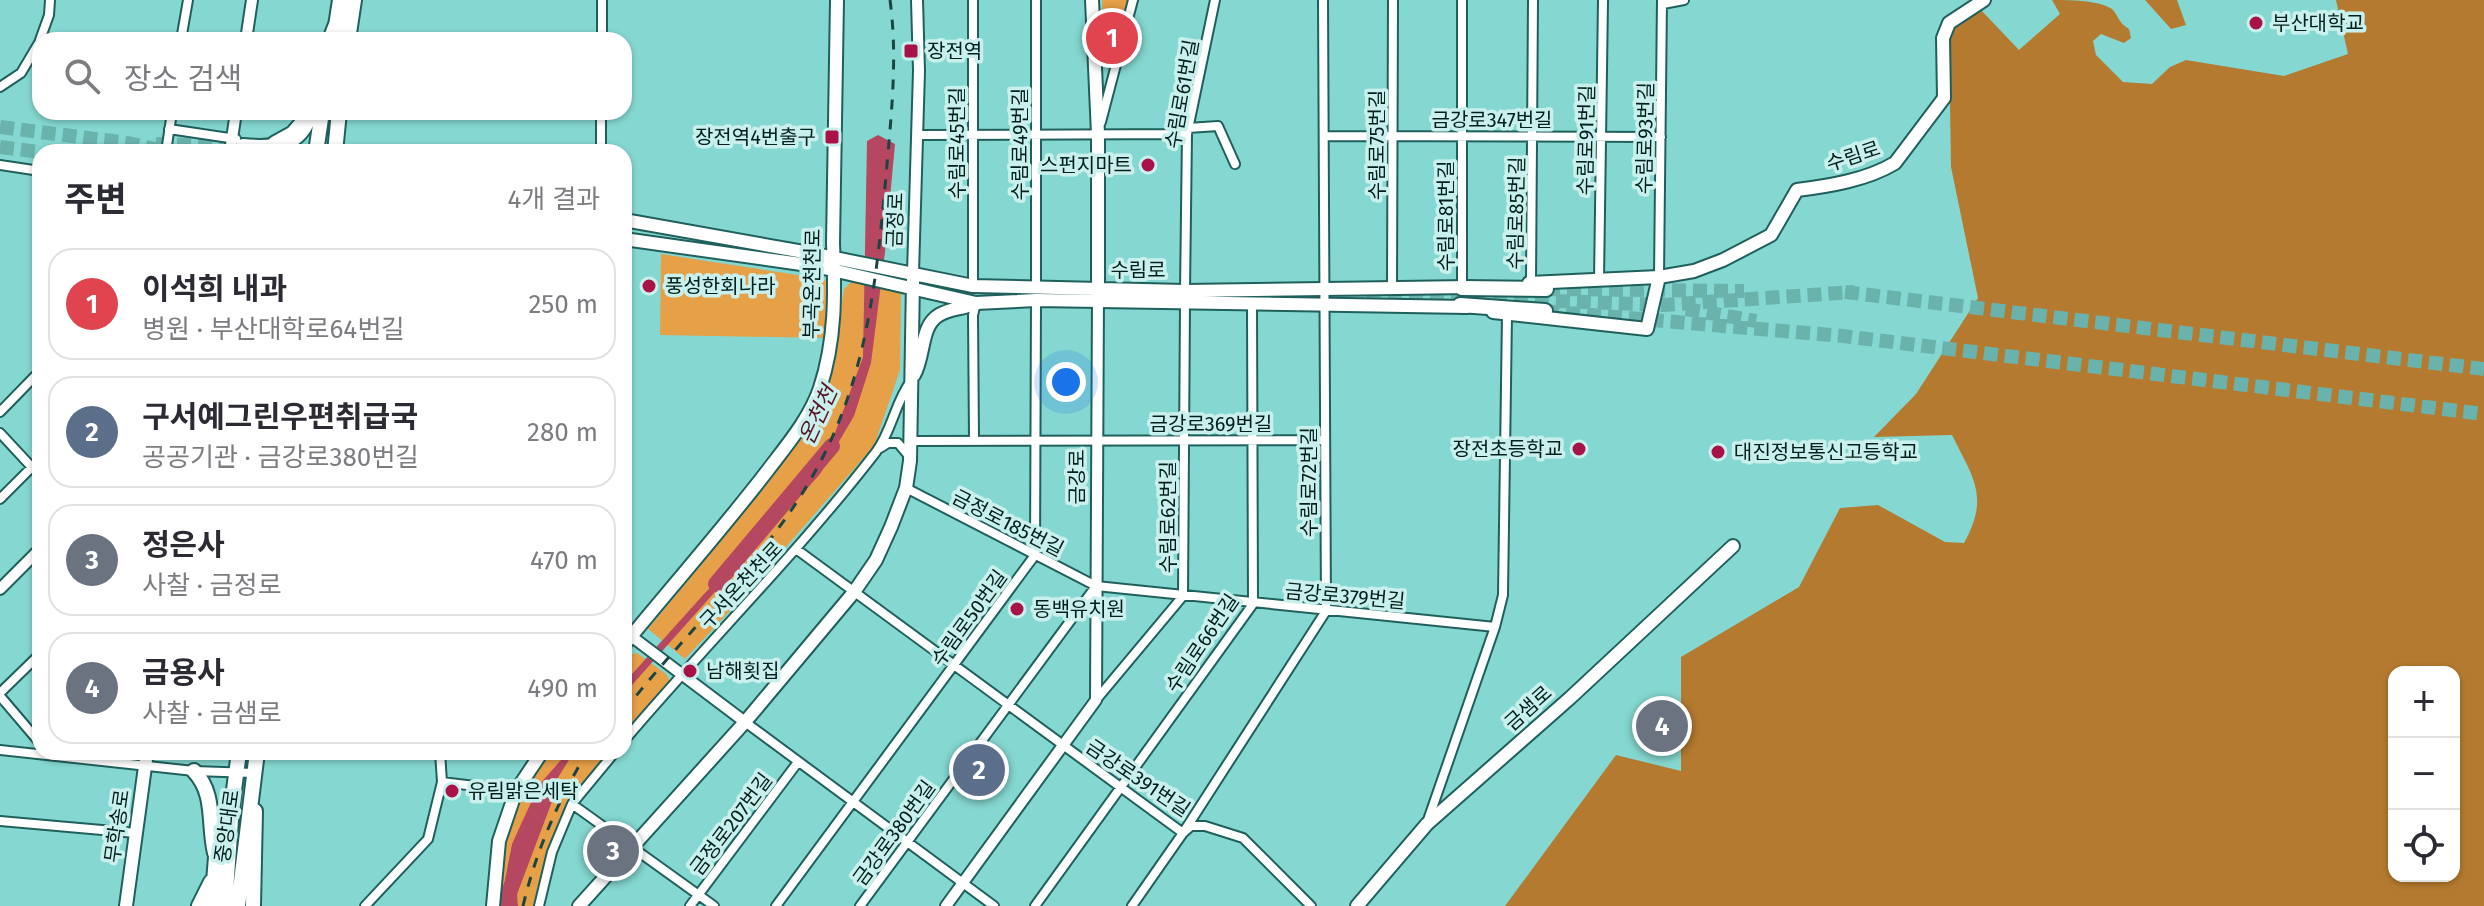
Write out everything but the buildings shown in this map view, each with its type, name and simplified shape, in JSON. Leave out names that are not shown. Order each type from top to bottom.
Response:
[{"type":"main road","points":[[334,32],[340,0]]},
{"type":"main road","points":[[349,32],[354,0]]},
{"type":"main road","name":"부곡온천천로","points":[[632,629],[744,502],[796,433],[819,391],[833,341],[838,265],[837,0]]},
{"type":"main road","name":"금강로","points":[[1092,0],[1098,134],[1098,296]]},
{"type":"main road","name":"수림로","points":[[897,277],[913,273],[973,286],[1036,294],[1185,297],[1324,289],[1462,288],[1659,277],[1694,271],[1771,235],[1797,190],[1821,187],[1883,170],[1895,163],[1944,98],[1943,38],[1949,23],[1984,0]]},
{"type":"main road","points":[[283,144],[294,139],[308,120]]},
{"type":"main road","points":[[317,144],[321,120]]},
{"type":"main road","points":[[336,144],[338,120]]},
{"type":"main road","name":"수림로","points":[[632,222],[897,277],[913,287],[951,299],[976,303],[1036,294]]},
{"type":"main road","name":"수림로","points":[[632,240],[838,265]]},
{"type":"main road","name":"금정로","points":[[579,906],[745,722],[854,592],[876,560],[906,488],[910,461],[913,273]]},
{"type":"main road","points":[[1460,305],[1647,329],[1659,277]]},
{"type":"main road","points":[[1462,288],[1546,289]]},
{"type":"main road","name":"수림로","points":[[1185,297],[1252,305],[1460,305]]},
{"type":"main road","points":[[913,378],[922,361],[928,325],[936,316],[976,303]]},
{"type":"main road","points":[[1510,312],[1545,311]]},
{"type":"main road","name":"금샘로","points":[[1357,906],[1427,824],[1570,698],[1733,546]]},
{"type":"main road","name":"무학송로","points":[[126,906],[146,760]]},
{"type":"main road","name":"중앙대로","points":[[225,906],[238,760]]},
{"type":"main road","name":"중앙대로","points":[[238,906],[256,760]]},
{"type":"main road","points":[[493,906],[499,841],[516,791],[537,760]]},
{"type":"main road","points":[[194,771],[208,793],[216,857]]},
{"type":"main road","points":[[252,795],[256,817],[253,906]]},
{"type":"main road","points":[[212,906],[216,857],[232,805]]},
{"type":"main road","points":[[199,906],[215,874]]},
{"type":"street","points":[[43,32],[50,0]]},
{"type":"street","points":[[182,32],[188,0]]},
{"type":"street","points":[[247,32],[252,0]]},
{"type":"street","points":[[602,0],[602,32]]},
{"type":"street","name":"금정로","points":[[913,273],[918,135],[917,0]]},
{"type":"street","name":"수림로45번길","points":[[973,0],[973,286]]},
{"type":"street","name":"수림로49번길","points":[[1036,0],[1036,294]]},
{"type":"street","points":[[1098,134],[1133,0]]},
{"type":"street","name":"수림로61번길","points":[[1185,297],[1188,131],[1215,0]]},
{"type":"street","name":"수림로72번길","points":[[1323,0],[1326,611]]},
{"type":"street","name":"수림로75번길","points":[[1392,289],[1393,0]]},
{"type":"street","name":"수림로81번길","points":[[1462,0],[1462,288]]},
{"type":"street","name":"수림로85번길","points":[[1531,282],[1533,0]]},
{"type":"street","name":"수림로91번길","points":[[1599,280],[1603,0]]},
{"type":"street","points":[[1662,2],[1684,0]]},
{"type":"street","name":"수림로93번길","points":[[1659,277],[1662,2]]},
{"type":"street","points":[[0,87],[21,73],[32,54]]},
{"type":"street","points":[[167,144],[171,120]]},
{"type":"street","points":[[235,144],[236,120]]},
{"type":"street","points":[[601,120],[601,144]]},
{"type":"street","points":[[918,135],[1098,134],[1188,131],[1218,126],[1235,164]]},
{"type":"street","points":[[169,129],[231,144]]},
{"type":"street","name":"금강로347번길","points":[[1324,136],[1661,137]]},
{"type":"street","points":[[0,165],[32,170]]},
{"type":"street","points":[[1035,555],[1036,294]]},
{"type":"street","name":"금강로","points":[[1096,700],[1098,296]]},
{"type":"street","name":"수림로62번길","points":[[1096,700],[1183,596],[1185,297]]},
{"type":"street","points":[[974,440],[973,315],[976,303]]},
{"type":"street","name":"수림로66번길","points":[[1035,906],[1253,604],[1252,305]]},
{"type":"street","points":[[1427,824],[1495,627],[1503,595],[1510,312]]},
{"type":"street","name":"구서온천천로","points":[[632,731],[678,673],[796,549],[879,448],[903,392],[913,378]]},
{"type":"street","points":[[0,412],[32,379]]},
{"type":"street","points":[[0,433],[32,468],[0,499]]},
{"type":"street","points":[[912,441],[1097,440]]},
{"type":"street","name":"금강로369번길","points":[[1097,440],[1325,440]]},
{"type":"street","points":[[879,448],[888,443],[898,443],[905,449],[910,461]]},
{"type":"street","name":"금정로185번길","points":[[906,488],[1096,586]]},
{"type":"street","name":"금강로391번길","points":[[796,549],[1183,833],[1191,826],[1205,826],[1243,838],[1311,906]]},
{"type":"street","name":"수림로50번길","points":[[776,906],[1035,555]]},
{"type":"street","points":[[0,589],[32,557]]},
{"type":"street","name":"금강로379번길","points":[[1096,586],[1495,627]]},
{"type":"street","name":"금강로380번길","points":[[860,906],[1096,586]]},
{"type":"street","points":[[1132,906],[1183,833],[1326,611]]},
{"type":"street","points":[[632,640],[745,722]]},
{"type":"street","points":[[32,662],[0,695],[32,733]]},
{"type":"street","points":[[946,906],[1096,700]]},
{"type":"street","name":"금정로207번길","points":[[745,722],[994,906]]},
{"type":"street","points":[[0,750],[32,753]]},
{"type":"street","points":[[150,760],[194,771],[254,773]]},
{"type":"street","points":[[365,906],[428,839],[442,782],[441,760]]},
{"type":"street","points":[[539,906],[552,852],[572,804],[608,760]]},
{"type":"street","name":"금정로207번길","points":[[690,906],[798,762]]},
{"type":"street","points":[[442,782],[516,791]]},
{"type":"street","points":[[572,804],[714,906]]},
{"type":"street","points":[[0,821],[136,833]]},
{"type":"shaded area","points":[[1102,0],[1128,0],[1122,23],[1103,23]]},
{"type":"shaded area","points":[[2052,0],[2075,0],[2112,9],[2129,29],[2131,38],[2124,43],[2101,34],[2093,41],[2096,55],[2123,82],[2152,84],[2170,67],[2186,60],[2284,76],[2348,54],[2336,0],[2484,0],[2484,906],[1505,906],[1616,755],[1681,771],[1681,657],[1799,587],[1840,508],[1878,505],[1945,542],[1964,543],[1976,512],[1976,488],[1952,435],[1874,437],[1916,394],[1978,298],[1951,167],[1949,41],[1955,26],[1981,10],[2019,50],[2060,14]]},
{"type":"shaded area","points":[[2145,0],[2177,0],[2186,25],[2171,29]]},
{"type":"shaded area","name":"온천천","points":[[878,135],[895,144],[871,363],[854,416],[820,474],[632,685],[633,673],[704,594],[781,517],[829,449],[863,357],[867,141]]},
{"type":"shaded area","points":[[661,254],[824,279],[831,288],[826,338],[660,335]]},
{"type":"shaded area","points":[[852,281],[895,289],[901,294],[900,370],[874,446],[685,659],[648,629],[705,560],[805,428],[836,342],[844,289]]},
{"type":"shaded area","points":[[637,653],[666,674],[670,681],[632,726],[632,654]]},
{"type":"shaded area","points":[[542,760],[604,760],[563,818],[533,906],[497,906],[504,838],[517,795]]},
{"type":"shaded area","points":[[561,760],[569,760],[543,805],[526,845],[517,886],[518,906],[500,906],[512,844],[539,785]]},
{"type":"waterway","name":"온천천","points":[[716,584],[832,446]]},
{"type":"waterway","name":"온천천","points":[[504,906],[546,795]]},
{"type":"tunnel","points":[[0,127],[132,144]]},
{"type":"tunnel","points":[[0,147],[32,151]]},
{"type":"tunnel","points":[[848,269],[903,277]]},
{"type":"tunnel","points":[[1546,289],[1744,291]]},
{"type":"tunnel","points":[[1845,292],[2484,369]]},
{"type":"tunnel","points":[[1367,294],[1663,305],[1854,292]]},
{"type":"tunnel","points":[[1686,309],[1756,321]]},
{"type":"tunnel","points":[[1545,311],[1843,336],[2484,414]]},
{"type":"railway","points":[[632,701],[736,582],[778,528],[821,461],[838,423],[863,344],[877,262],[893,88],[890,0]]},
{"type":"railway","points":[[523,906],[549,827],[583,760]]},
{"type":"place","name":"부산대학교","points":[[2256,23]]},
{"type":"place","name":"이석희 내과","points":[[1112,38]]},
{"type":"place","name":"장전역","points":[[911,51]]},
{"type":"place","name":"장전역4번출구","points":[[832,137]]},
{"type":"place","name":"스펀지마트","points":[[1148,165]]},
{"type":"place","name":"풍성한회나라","points":[[649,286]]},
{"type":"place","name":"장전초등학교","points":[[1579,449]]},
{"type":"place","name":"대진정보통신고등학교","points":[[1718,452]]},
{"type":"place","name":"동백유치원","points":[[1017,609]]},
{"type":"place","name":"남해횟집","points":[[690,671]]},
{"type":"place","name":"금용사","points":[[1662,726]]},
{"type":"place","name":"구서예그린우편취급국","points":[[979,770]]},
{"type":"place","name":"유림맑은세탁","points":[[452,791]]},
{"type":"place","name":"정은사","points":[[613,851]]}]
